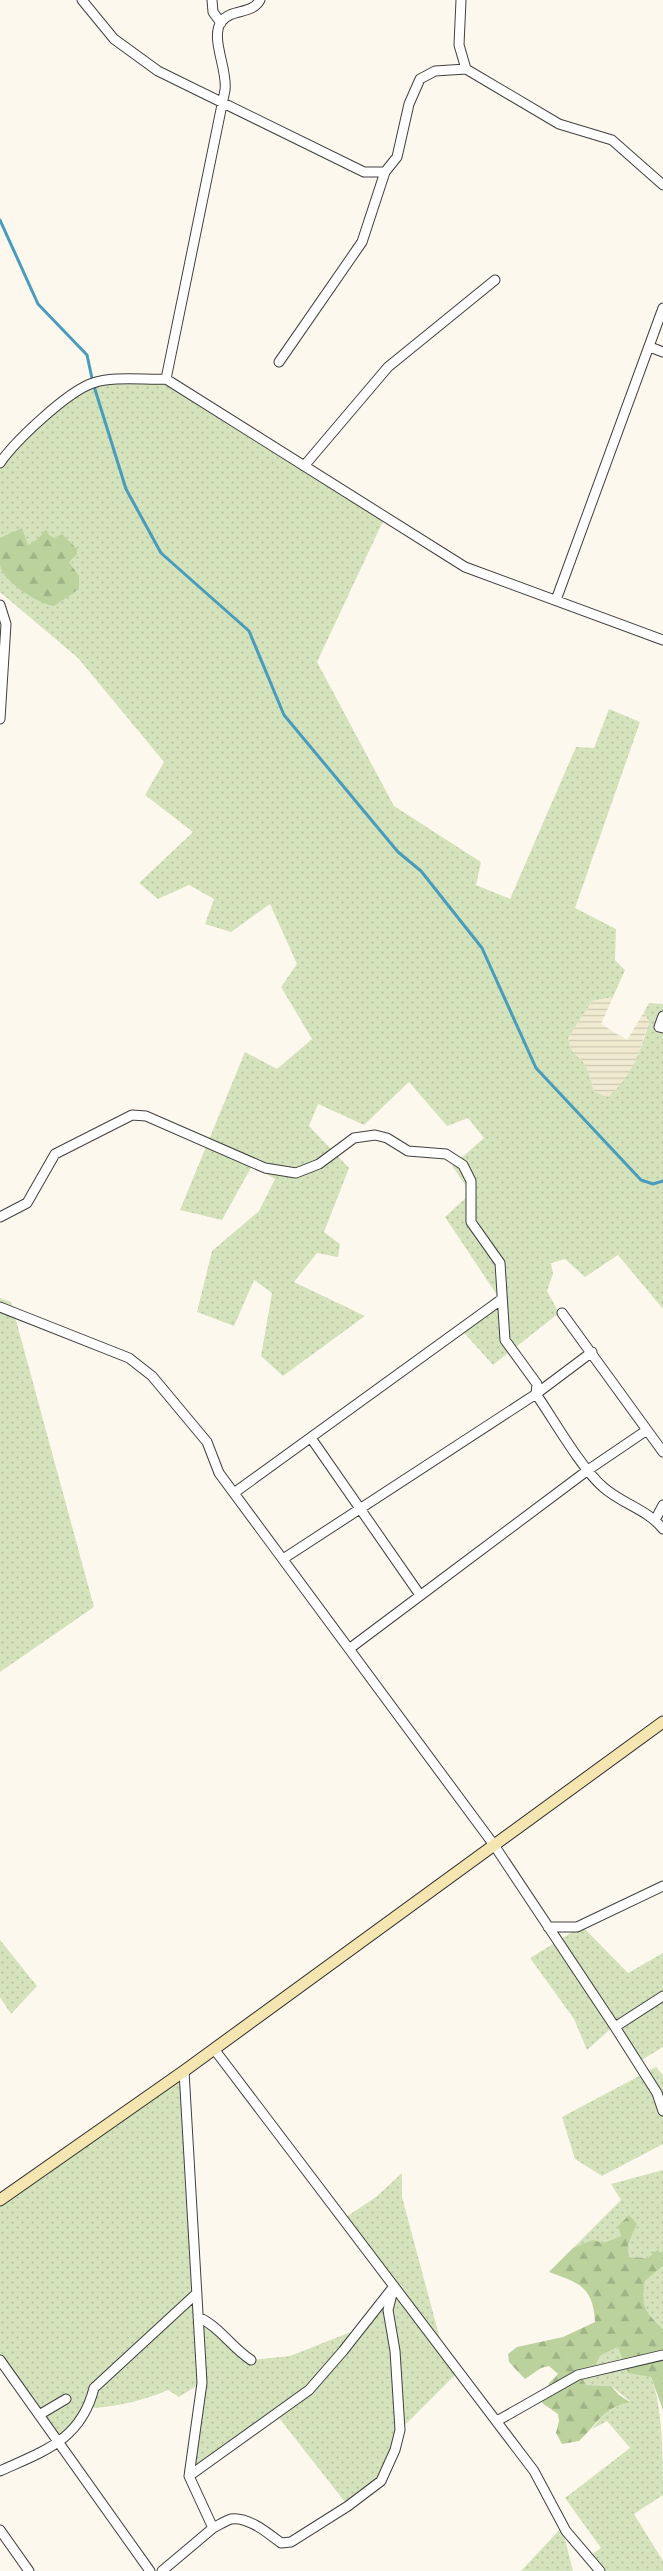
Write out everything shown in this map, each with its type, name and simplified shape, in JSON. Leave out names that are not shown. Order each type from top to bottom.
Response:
[{"type":"main road","points":[[0,2200],[184,2071],[663,1722]]},
{"type":"street","points":[[82,0],[114,40],[158,71],[364,172],[385,172]]},
{"type":"street","points":[[212,0],[213,12],[220,23]]},
{"type":"street","points":[[166,379],[226,83],[217,35],[220,23],[233,13],[255,6],[260,0]]},
{"type":"street","points":[[461,0],[459,45],[466,69]]},
{"type":"street","points":[[279,362],[362,242],[385,172],[397,157],[409,104],[420,80],[435,71],[466,69],[559,124],[612,140],[663,185]]},
{"type":"street","points":[[304,466],[388,367],[495,280]]},
{"type":"street","points":[[556,600],[663,308]]},
{"type":"street","points":[[650,347],[663,352]]},
{"type":"street","points":[[1,459],[70,396],[93,383],[166,379],[465,567],[663,640]]},
{"type":"street","points":[[0,605],[6,624],[0,719]]},
{"type":"street","points":[[663,1016],[659,1027],[663,1028]]},
{"type":"street","points":[[0,1217],[27,1203],[55,1154],[132,1115],[146,1116],[265,1168],[296,1173],[319,1164],[354,1138],[375,1135],[387,1138],[408,1151],[446,1154],[463,1165],[472,1181],[471,1222],[500,1263],[504,1340],[537,1384],[536,1394],[588,1470],[603,1488],[656,1520],[663,1529]]},
{"type":"street","points":[[234,1493],[502,1299]]},
{"type":"street","points":[[0,1308],[129,1358],[144,1370],[207,1442],[219,1473],[494,1845],[615,2027],[656,2093],[663,2111]]},
{"type":"street","points":[[562,1313],[663,1452]]},
{"type":"street","points":[[283,1559],[536,1394],[592,1352]]},
{"type":"street","points":[[349,1648],[588,1470],[648,1430]]},
{"type":"street","points":[[311,1438],[420,1596]]},
{"type":"street","points":[[656,1520],[663,1504]]},
{"type":"street","points":[[548,1927],[577,1927],[663,1886]]},
{"type":"street","points":[[615,2027],[663,1996]]},
{"type":"street","points":[[214,2048],[534,2471],[566,2531],[600,2571]]},
{"type":"street","points":[[184,2071],[202,2383],[188,2476],[213,2528]]},
{"type":"street","points":[[188,2476],[309,2390],[343,2351],[394,2286]]},
{"type":"street","points":[[162,2571],[213,2528],[232,2519],[244,2521],[265,2531],[281,2543],[291,2542],[348,2506],[381,2481],[395,2450],[400,2430],[395,2351],[388,2310],[394,2286]]},
{"type":"street","points":[[0,2471],[59,2444],[89,2408],[94,2388],[197,2293]]},
{"type":"street","points":[[198,2316],[208,2321],[237,2351],[251,2360]]},
{"type":"street","points":[[497,2421],[578,2375],[663,2355]]},
{"type":"street","points":[[0,2360],[150,2571]]},
{"type":"street","points":[[39,2416],[66,2399]]},
{"type":"street","points":[[0,2530],[29,2571]]},
{"type":"shaded area","points":[[613,997],[601,1024],[627,1040],[644,1012],[649,1022],[635,1064],[621,1086],[608,1097],[594,1091],[590,1076],[582,1062],[571,1053],[568,1038],[592,1001]]},
{"type":"green space","points":[[166,379],[385,517],[317,662],[394,806],[481,862],[476,885],[510,899],[576,747],[594,748],[609,709],[640,722],[575,908],[616,929],[615,960],[625,970],[613,997],[592,1001],[568,1038],[572,1051],[582,1061],[590,1075],[594,1091],[608,1097],[629,1073],[639,1053],[649,1022],[644,1012],[649,1003],[663,1004],[663,1309],[618,1255],[585,1277],[565,1259],[551,1263],[553,1274],[547,1291],[559,1313],[493,1365],[458,1326],[497,1295],[445,1217],[471,1193],[452,1166],[484,1138],[468,1118],[447,1126],[409,1082],[364,1125],[318,1104],[309,1126],[349,1168],[324,1232],[340,1244],[338,1257],[317,1253],[294,1282],[365,1316],[283,1376],[261,1356],[272,1293],[254,1280],[234,1326],[197,1312],[212,1251],[259,1211],[275,1179],[252,1166],[222,1220],[180,1210],[245,1052],[277,1069],[312,1039],[281,987],[297,964],[270,904],[231,932],[205,924],[214,899],[189,885],[158,899],[139,883],[193,832],[145,795],[164,762],[78,658],[0,592],[0,463],[20,440],[93,383]]},
{"type":"green space","points":[[22,528],[28,545],[38,539],[46,529],[49,535],[54,538],[62,534],[77,549],[77,554],[69,562],[79,576],[79,589],[54,606],[31,597],[14,585],[3,572],[0,565],[0,538]]},
{"type":"green space","points":[[0,1298],[11,1302],[94,1607],[0,1672]]},
{"type":"green space","points":[[582,1926],[628,1973],[663,1953],[663,2047],[635,2064],[615,2025],[587,2050],[574,2019],[530,1958]]},
{"type":"green space","points":[[0,1940],[37,1986],[11,2014],[0,1997]]},
{"type":"green space","points":[[656,2067],[663,2075],[663,2144],[602,2176],[575,2159],[562,2117]]},
{"type":"green space","points":[[184,2071],[198,2317],[251,2360],[290,2356],[361,2328],[394,2285],[343,2219],[376,2197],[402,2173],[402,2197],[443,2350],[459,2371],[400,2430],[381,2481],[348,2506],[276,2414],[189,2476],[201,2383],[179,2397],[168,2390],[129,2403],[89,2408],[59,2444],[0,2360],[0,2200]]},
{"type":"green space","points":[[663,2170],[663,2254],[657,2251],[648,2258],[629,2257],[628,2245],[637,2224],[621,2236],[603,2243],[573,2248],[621,2200],[611,2184]]},
{"type":"green space","points":[[629,2215],[637,2224],[628,2245],[629,2257],[648,2258],[657,2250],[663,2254],[663,2266],[645,2281],[644,2303],[648,2313],[663,2329],[663,2410],[651,2377],[628,2373],[618,2347],[600,2356],[596,2365],[578,2370],[586,2385],[611,2386],[619,2395],[630,2402],[607,2412],[579,2441],[562,2444],[556,2433],[559,2421],[558,2414],[542,2403],[549,2383],[558,2374],[549,2366],[541,2368],[525,2379],[509,2362],[508,2354],[517,2347],[563,2337],[595,2322],[594,2310],[587,2293],[569,2279],[549,2272],[573,2248],[593,2240],[603,2243],[621,2236],[618,2226]]},
{"type":"green space","points":[[663,2266],[663,2329],[648,2313],[644,2297],[645,2281]]},
{"type":"green space","points":[[618,2347],[630,2362],[644,2370],[651,2378],[658,2403],[663,2467],[663,2495],[634,2514],[663,2561],[663,2571],[595,2571],[587,2558],[601,2548],[565,2498],[630,2448],[607,2421],[592,2429],[608,2411],[630,2401],[611,2386],[586,2385],[578,2370],[596,2365],[600,2356]]},
{"type":"green space","points":[[562,2527],[573,2571],[521,2571]]},
{"type":"waterway","points":[[0,220],[38,304],[87,355],[93,383],[126,489],[161,553],[249,631],[284,715],[398,852],[421,871],[482,948],[536,1068],[641,1180],[653,1184],[663,1181]]}]
